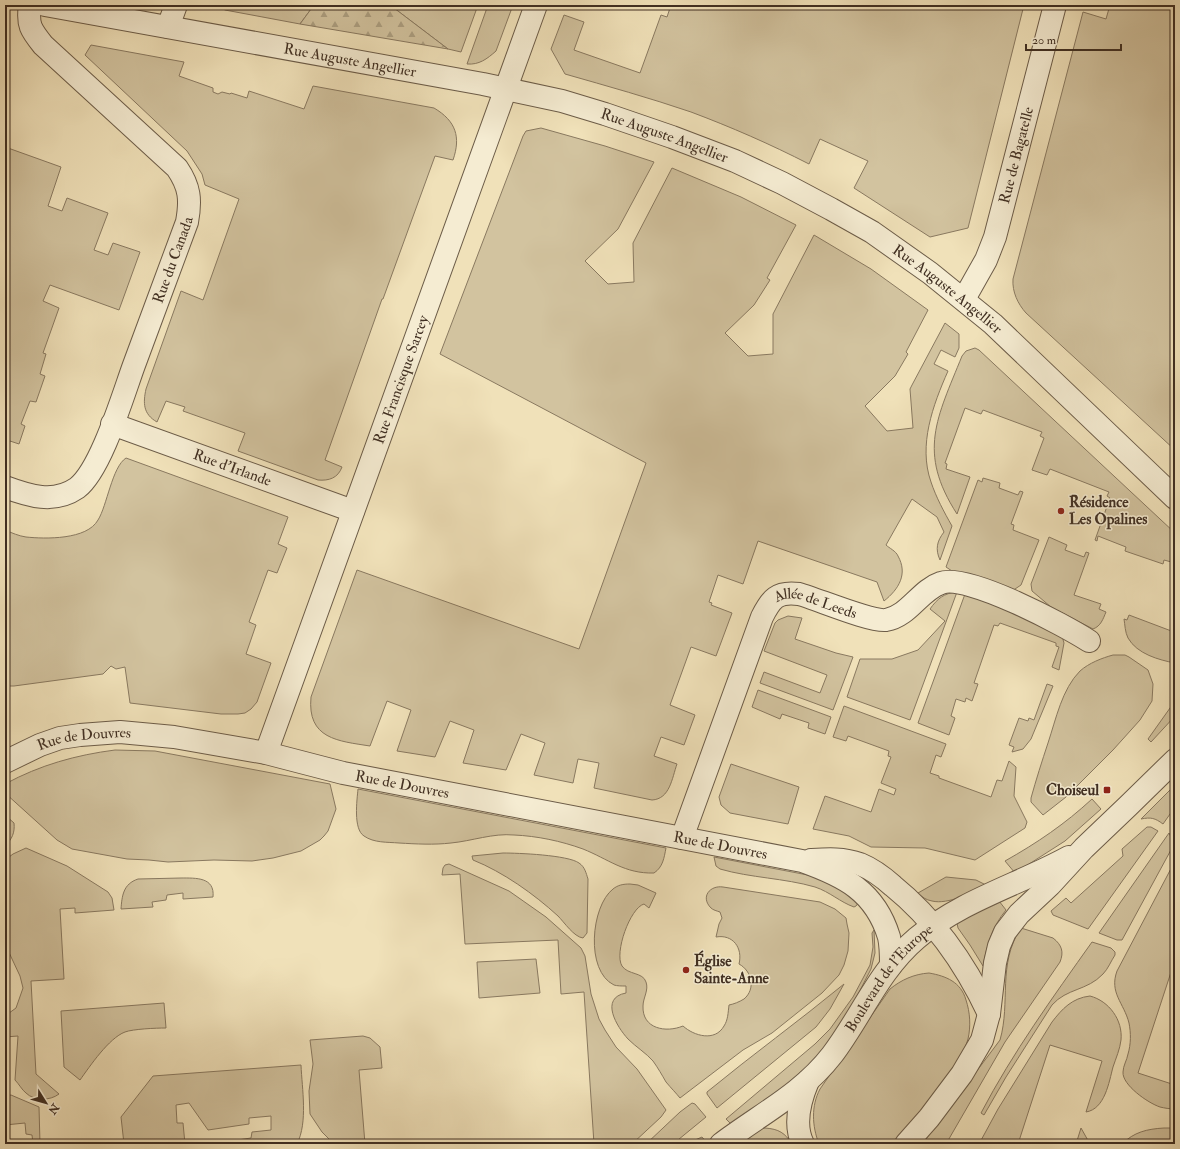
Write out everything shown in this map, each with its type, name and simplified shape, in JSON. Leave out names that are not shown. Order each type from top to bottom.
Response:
[{"type":"street","name":"Rue du Canada","points":[[5,487],[39,497],[58,497],[77,488],[87,479],[98,459],[112,424],[186,222],[189,210],[188,192],[185,182],[177,168],[43,44],[30,27],[28,15],[30,5]]},
{"type":"street","name":"Rue Auguste Angellier","points":[[45,5],[506,89],[562,101],[611,116],[716,154],[756,171],[831,209],[872,232],[964,299],[993,324],[1175,498]]},
{"type":"street","points":[[168,27],[176,5]]},
{"type":"street","name":"Rue Francisque Sarcey","points":[[266,753],[536,5]]},
{"type":"street","name":"Rue de Bagatelle","points":[[964,299],[986,260],[995,236],[1055,5]]},
{"type":"street","name":"Rue d'Irlande","points":[[112,424],[353,511]]},
{"type":"street","name":"Allée de Leeds","points":[[682,838],[762,617],[771,600],[777,596],[790,593],[799,594],[869,617],[886,620],[898,615],[932,587],[947,581],[956,581],[968,584],[1024,606],[1060,623],[1089,641]]},
{"type":"street","name":"Rue de Douvres","points":[[5,762],[40,744],[60,738],[99,732],[138,733],[174,737],[266,753],[343,773],[802,861],[842,877],[857,887],[879,915],[889,938],[891,965]]},
{"type":"street","name":"Boulevard de l'Europe","points":[[906,1144],[968,1066],[982,1040],[989,1014],[995,963],[999,946],[1005,932],[1019,914],[1050,885],[1084,848],[1175,760]]},
{"type":"street","name":"Boulevard de l'Europe","points":[[721,1144],[788,1098],[808,1081],[833,1054],[891,965],[916,939],[933,925],[950,913],[967,904],[1042,871],[1084,848]]},
{"type":"street","name":"Rue de Douvres","points":[[802,861],[825,859],[842,860],[867,868],[882,877],[905,896],[933,925],[966,969],[989,1014]]},
{"type":"street","points":[[803,1144],[798,1127],[799,1111],[808,1081]]},
{"type":"green space","points":[[217,5],[314,5],[300,24],[225,10]]},
{"type":"green space","points":[[314,5],[390,5],[448,49],[300,24]]},
{"type":"green space","points":[[390,5],[478,5],[461,52],[448,49]]},
{"type":"green space","points":[[488,5],[513,5],[496,51],[483,61],[475,64],[467,64]]},
{"type":"green space","points":[[671,5],[1024,5],[968,228],[930,237],[854,188],[868,161],[820,139],[809,164],[750,136],[691,112],[565,74],[551,49],[564,15],[584,22],[574,50],[640,73],[661,15],[667,17]]},
{"type":"green space","points":[[1110,5],[1175,5],[1175,450],[1026,313],[1020,306],[1013,289],[1013,279],[1083,12],[1106,19]]},
{"type":"green space","points":[[91,45],[184,62],[179,76],[213,88],[213,92],[218,94],[222,92],[231,93],[247,98],[249,91],[304,109],[313,86],[434,108],[452,124],[456,137],[453,160],[435,156],[325,460],[342,467],[338,474],[333,478],[318,480],[238,451],[245,433],[183,411],[185,407],[166,401],[157,422],[152,419],[147,412],[144,403],[146,389],[181,291],[203,300],[239,199],[205,185],[202,174],[187,151],[85,55]]},
{"type":"green space","points":[[541,128],[605,146],[654,162],[618,229],[585,261],[608,284],[634,282],[633,243],[672,168],[741,197],[796,225],[767,278],[770,280],[754,305],[725,333],[748,356],[773,354],[773,314],[814,235],[871,269],[928,310],[906,352],[908,354],[895,376],[865,406],[887,431],[913,428],[910,389],[945,323],[959,334],[959,348],[955,357],[941,350],[934,364],[948,371],[937,397],[929,425],[927,440],[927,468],[931,482],[940,504],[952,526],[940,560],[938,545],[944,532],[937,517],[912,499],[886,545],[897,554],[901,563],[902,575],[898,586],[884,601],[877,582],[758,541],[743,584],[718,575],[709,602],[712,603],[711,605],[732,613],[716,656],[691,647],[670,705],[695,715],[684,745],[661,737],[654,756],[677,764],[667,792],[658,799],[652,800],[594,788],[599,763],[578,759],[573,783],[534,775],[545,743],[521,734],[506,770],[463,763],[474,730],[450,721],[435,757],[397,751],[411,710],[387,701],[370,746],[347,742],[327,735],[319,730],[314,722],[311,711],[311,697],[357,570],[579,649],[646,463],[440,354],[523,136],[526,131]]},
{"type":"green space","points":[[8,148],[61,167],[48,206],[62,211],[67,198],[108,213],[94,250],[108,255],[113,243],[140,252],[119,310],[50,285],[43,301],[59,308],[43,353],[46,354],[40,374],[45,376],[36,402],[30,401],[21,424],[25,426],[19,444],[10,441],[5,457],[5,158]]},
{"type":"green space","points":[[975,348],[979,350],[1175,533],[1175,563],[1164,560],[1163,564],[1125,551],[1126,547],[1098,536],[1097,541],[1095,540],[1110,498],[1107,496],[1109,492],[1050,469],[1047,475],[1032,470],[1044,438],[1040,436],[1042,432],[983,410],[981,414],[965,408],[945,463],[947,464],[946,469],[970,477],[957,514],[945,492],[937,472],[934,453],[935,435],[945,398],[962,356],[966,351]]},
{"type":"green space","points":[[126,458],[288,517],[278,544],[287,548],[277,573],[268,570],[249,622],[256,625],[246,654],[271,663],[257,702],[245,713],[221,714],[130,703],[125,667],[116,669],[111,666],[103,674],[14,686],[5,684],[5,530],[23,537],[54,538],[75,535],[93,527],[101,514],[113,478],[121,463]]},
{"type":"green space","points":[[983,478],[1000,483],[999,488],[1018,495],[1020,491],[1023,492],[1011,524],[1014,525],[1013,530],[1039,540],[1021,585],[1012,591],[1005,590],[952,571],[946,567],[978,480],[982,482]]},
{"type":"green space","points":[[1049,537],[1067,545],[1065,550],[1084,557],[1086,552],[1089,553],[1074,595],[1101,604],[1099,609],[1106,612],[1096,628],[1093,629],[1051,607],[1032,591],[1031,584]]},
{"type":"green space","points":[[957,592],[910,720],[847,697],[860,659],[892,659],[918,650],[945,621],[930,609],[941,597]]},
{"type":"green space","points":[[965,594],[1016,611],[1062,636],[1064,643],[1059,670],[1052,667],[1059,647],[1056,646],[1056,643],[1000,623],[998,626],[994,625],[974,683],[978,684],[972,701],[966,698],[965,702],[956,699],[951,716],[955,718],[949,735],[918,723]]},
{"type":"green space","points":[[1129,615],[1174,632],[1175,629],[1175,663],[1149,655],[1132,644],[1127,636],[1124,619],[1127,620]]},
{"type":"green space","points":[[788,616],[802,618],[795,639],[836,653],[853,657],[833,710],[760,683],[764,672],[820,693],[827,675],[764,651],[775,623],[778,620]]},
{"type":"green space","points":[[1113,655],[1125,655],[1148,670],[1153,684],[1152,701],[1140,720],[1113,750],[1066,797],[1043,815],[1031,802],[1031,798],[1064,695],[1080,671],[1096,661]]},
{"type":"green space","points":[[1047,684],[1053,686],[1031,739],[1023,749],[1012,752],[1014,747],[1009,745],[1019,718],[1028,721],[1029,718],[1034,720]]},
{"type":"green space","points":[[758,690],[831,717],[825,734],[808,728],[809,723],[782,714],[780,719],[752,707]]},
{"type":"green space","points":[[1175,701],[1175,716],[1151,742],[1148,739]]},
{"type":"green space","points":[[844,706],[946,744],[941,757],[936,755],[930,773],[939,776],[939,778],[991,797],[997,780],[1002,781],[1009,761],[1016,767],[1014,796],[1027,822],[1025,828],[975,860],[925,848],[871,847],[849,836],[813,829],[825,796],[871,812],[879,789],[894,795],[896,789],[881,783],[891,757],[888,756],[889,751],[848,736],[846,741],[833,737]]},
{"type":"green space","points":[[115,750],[155,751],[330,784],[336,809],[328,831],[324,836],[301,851],[273,858],[252,861],[214,860],[168,862],[127,859],[72,849],[57,840],[5,793],[5,784],[31,771],[72,758]]},
{"type":"green space","points":[[731,764],[799,787],[788,824],[730,813],[721,805],[719,797]]},
{"type":"green space","points":[[1175,785],[1175,807],[1163,824],[1153,818],[1141,819]]},
{"type":"green space","points":[[358,789],[666,848],[665,855],[663,862],[657,871],[654,873],[644,873],[617,865],[575,846],[531,836],[498,835],[438,844],[412,844],[376,841],[364,836],[358,827],[356,814]]},
{"type":"green space","points":[[1092,799],[1101,809],[1065,841],[1015,873],[1005,861],[1050,833],[1072,817]]},
{"type":"green space","points":[[5,815],[14,823],[14,830],[10,841],[5,846]]},
{"type":"green space","points":[[1147,827],[1151,827],[1158,831],[1088,929],[1053,915],[1051,911],[1066,898],[1071,903],[1123,856],[1122,849]]},
{"type":"green space","points":[[1169,833],[1173,841],[1172,848],[1122,940],[1117,940],[1099,933]]},
{"type":"green space","points":[[26,848],[67,866],[108,892],[112,898],[114,910],[75,913],[75,908],[60,909],[64,979],[31,981],[36,1074],[59,1094],[47,1099],[38,1099],[29,1096],[15,1080],[18,1036],[5,1037],[5,1016],[16,1008],[23,988],[20,976],[5,944],[5,860],[13,854]]},
{"type":"green space","points":[[503,853],[554,856],[573,860],[583,866],[588,879],[587,933],[583,938],[576,935],[558,916],[539,900],[507,877],[473,860],[472,856]]},
{"type":"green space","points":[[714,857],[828,880],[859,902],[854,907],[815,887],[720,869],[716,866]]},
{"type":"green space","points":[[1175,861],[1175,960],[1138,1073],[1175,1085],[1175,1109],[1160,1107],[1149,1102],[1131,1088],[1124,1077],[1123,1070],[1130,1046],[1130,1031],[1127,1016],[1116,992],[1115,979],[1117,971]]},
{"type":"green space","points":[[449,864],[509,891],[546,917],[581,948],[585,956],[591,994],[599,1019],[616,1047],[637,1069],[666,1110],[661,1117],[632,1144],[594,1144],[584,992],[561,994],[558,940],[465,944],[460,874],[442,875],[443,868],[445,865]]},
{"type":"green space","points":[[946,877],[976,880],[988,886],[953,900],[938,902],[930,901],[918,893]]},
{"type":"green space","points":[[193,878],[208,882],[213,890],[213,897],[183,899],[183,893],[167,895],[166,900],[152,902],[153,907],[121,909],[124,891],[133,881],[138,879]]},
{"type":"green space","points":[[630,884],[638,885],[656,893],[649,908],[644,904],[639,907],[629,922],[622,942],[620,960],[625,969],[639,975],[646,982],[647,988],[643,1003],[644,1014],[646,1020],[656,1027],[669,1029],[683,1026],[698,1035],[710,1036],[720,1031],[725,1024],[728,1016],[729,1005],[744,999],[748,995],[751,980],[747,971],[739,964],[740,958],[738,948],[732,940],[716,937],[722,918],[720,912],[711,908],[706,900],[708,893],[714,888],[723,887],[820,902],[835,909],[846,918],[849,933],[848,951],[844,965],[839,975],[822,993],[772,1033],[743,1050],[680,1098],[666,1082],[653,1061],[628,1039],[619,1027],[613,1013],[613,1001],[618,996],[626,993],[626,986],[614,985],[605,978],[595,953],[594,938],[596,923],[600,909],[606,897],[613,889]]},
{"type":"green space","points":[[999,901],[1006,910],[1001,916],[991,936],[983,966],[958,928],[957,923]]},
{"type":"green space","points":[[1021,928],[1053,938],[1060,946],[1062,952],[1060,962],[1005,1042],[946,1144],[922,1144],[1000,1040],[1005,1012],[1009,955]]},
{"type":"green space","points":[[874,930],[875,953],[871,969],[855,1000],[828,1044],[815,1061],[796,1079],[732,1125],[726,1119],[815,1044],[830,1029],[853,997],[870,965],[873,947],[872,933]]},
{"type":"green space","points":[[1092,942],[1111,948],[1115,952],[1115,955],[1108,967],[1097,980],[1064,995],[1052,1005],[1006,1077],[984,1115],[981,1113],[1006,1068],[1048,1004]]},
{"type":"green space","points":[[536,959],[540,993],[479,998],[477,962]]},
{"type":"green space","points":[[929,973],[947,978],[957,984],[964,994],[969,1014],[969,1034],[956,1065],[935,1095],[891,1144],[819,1144],[814,1123],[814,1109],[820,1089],[890,989],[908,978]]},
{"type":"green space","points":[[844,984],[830,1009],[816,1027],[717,1108],[707,1092]]},
{"type":"green space","points":[[1090,996],[1103,1002],[1109,1007],[1120,1025],[1121,1033],[1119,1050],[1108,1087],[1098,1106],[1086,1112],[1102,1061],[1050,1045],[1018,1144],[979,1144],[998,1109],[1052,1022],[1068,1005],[1078,999]]},
{"type":"green space","points":[[164,1003],[166,1028],[133,1030],[119,1035],[106,1046],[80,1080],[64,1067],[61,1011]]},
{"type":"green space","points":[[363,1036],[370,1038],[380,1047],[382,1068],[359,1070],[365,1144],[334,1144],[322,1132],[310,1114],[309,1091],[313,1064],[310,1040]]},
{"type":"green space","points":[[301,1065],[303,1116],[297,1144],[211,1144],[251,1138],[252,1132],[271,1130],[271,1116],[249,1118],[249,1124],[208,1130],[189,1103],[176,1105],[177,1123],[183,1123],[185,1144],[124,1144],[121,1117],[153,1076]]},
{"type":"green space","points":[[11,1095],[39,1107],[40,1144],[33,1144],[32,1135],[26,1134],[25,1123],[5,1125],[5,1096]]},
{"type":"green space","points":[[692,1103],[695,1104],[706,1117],[673,1144],[646,1144],[680,1112]]},
{"type":"green space","points":[[1081,1128],[1090,1144],[1076,1144]]},
{"type":"green space","points":[[1164,1128],[1175,1128],[1175,1144],[1122,1144],[1141,1132]]},
{"type":"green space","points":[[759,1129],[774,1129],[781,1132],[792,1144],[746,1144],[742,1139]]},
{"type":"green space","points":[[702,1137],[708,1144],[690,1144],[695,1140]]},
{"type":"place","name":"Résidence Les Opalines","points":[[1061,511]]},
{"type":"place","name":"Choiseul","points":[[1107,790]]},
{"type":"place","name":"Église Sainte-Anne","points":[[686,970]]}]
